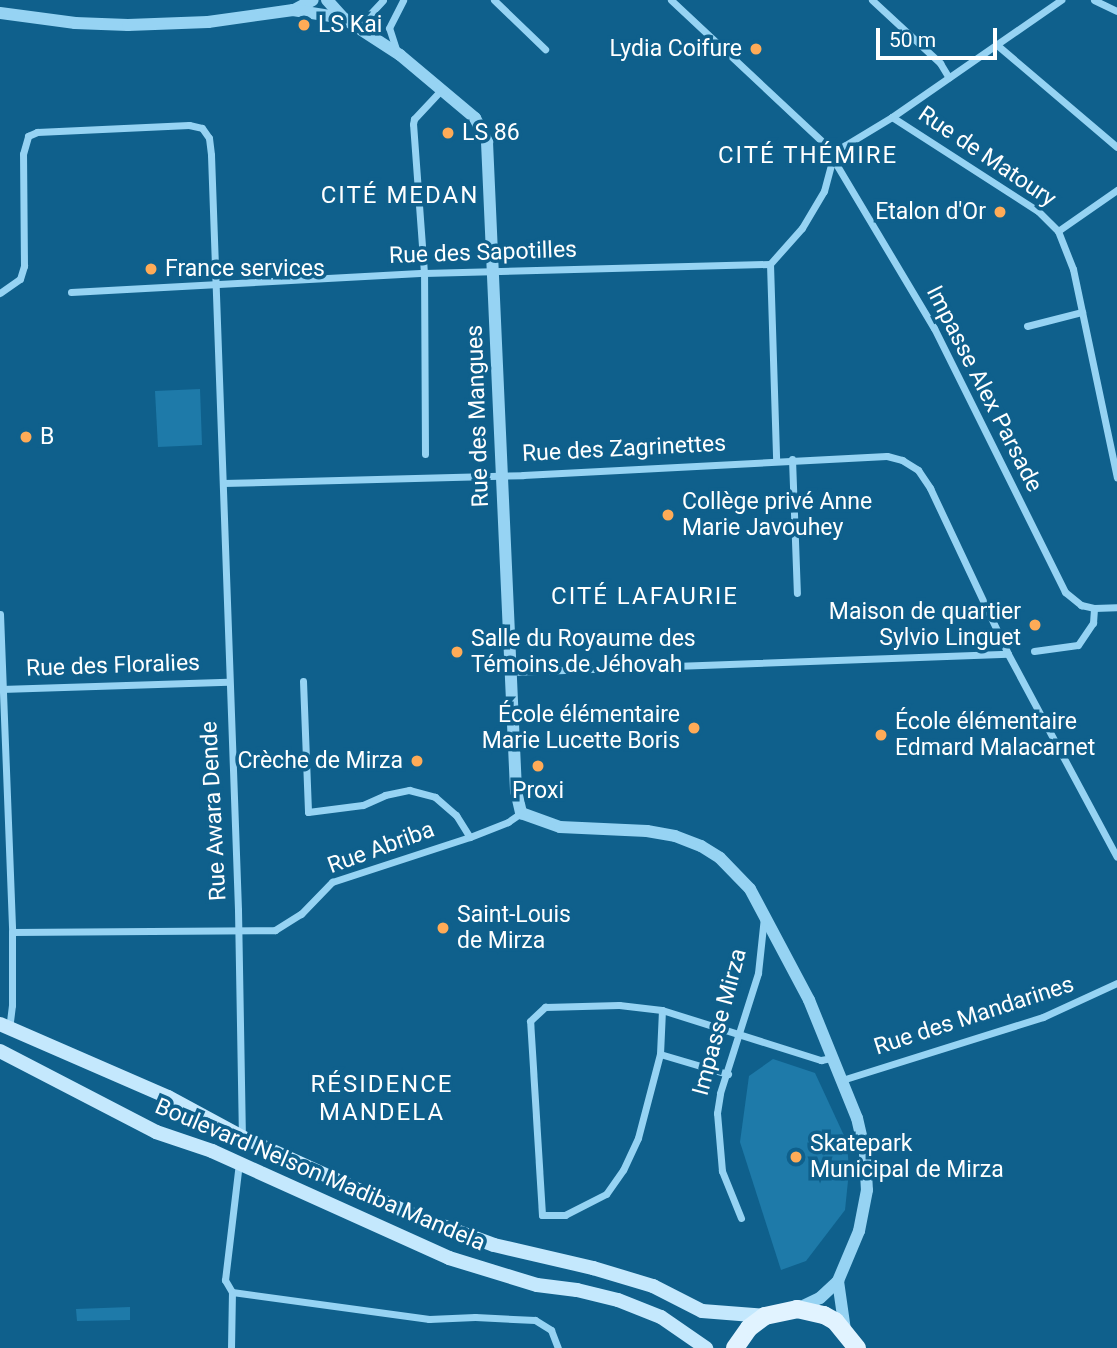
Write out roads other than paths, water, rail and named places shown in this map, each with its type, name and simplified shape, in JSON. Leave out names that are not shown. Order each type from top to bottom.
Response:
[{"type":"main road","name":"Boulevard Nelson Madiba Mandela","points":[[4,1026],[168,1097],[242,1137],[412,1215],[494,1245],[593,1268],[653,1286],[713,1314],[765,1316]]},
{"type":"main road","name":"Boulevard Nelson Madiba Mandela","points":[[1,1054],[156,1132],[239,1163],[449,1258],[537,1285],[577,1290],[618,1300],[661,1317],[706,1348]]},
{"type":"main road","points":[[735,1348],[749,1328],[765,1316],[797,1309],[824,1315],[845,1330],[857,1348]]},
{"type":"street","points":[[293,10],[313,0]]},
{"type":"street","points":[[327,0],[344,18]]},
{"type":"street","points":[[359,26],[383,0]]},
{"type":"street","points":[[400,55],[389,29],[403,0]]},
{"type":"street","points":[[494,0],[545,49]]},
{"type":"street","name":"Impasse Alex Parsade","points":[[671,0],[823,142],[934,328],[1065,592],[1081,605],[1094,608]]},
{"type":"street","points":[[872,0],[940,63],[948,78]]},
{"type":"street","points":[[776,460],[770,264],[802,228],[824,191],[833,157],[844,146],[892,117],[1061,0]]},
{"type":"street","points":[[1094,0],[1117,11]]},
{"type":"street","points":[[0,13],[75,23],[128,25],[208,22],[293,10],[344,18]]},
{"type":"street","name":"Rue des Mangues","points":[[344,18],[400,55],[442,89],[475,118],[487,142],[516,792],[521,813]]},
{"type":"street","points":[[998,45],[1117,147]]},
{"type":"street","points":[[425,454],[424,272],[413,124],[414,118],[442,89]]},
{"type":"street","name":"Rue de Matoury","points":[[892,117],[1038,211],[1058,231],[1073,269],[1117,477]]},
{"type":"street","name":"Rue Awara Dende","points":[[0,293],[20,279],[24,266],[23,154],[28,136],[37,132],[190,125],[202,128],[209,138],[223,483],[239,931],[242,1137]]},
{"type":"street","points":[[1058,231],[1117,190]]},
{"type":"street","name":"Rue des Sapotilles","points":[[71,292],[424,272],[770,264]]},
{"type":"street","points":[[1027,326],[1082,312]]},
{"type":"street","name":"Rue des Zagrinettes","points":[[223,483],[501,475],[792,459],[894,457],[918,470],[930,488],[1008,654],[1117,857]]},
{"type":"street","points":[[792,459],[797,593]]},
{"type":"street","points":[[1034,652],[1078,645],[1093,623],[1094,608],[1117,607]]},
{"type":"street","points":[[0,614],[12,932],[12,1005],[4,1026]]},
{"type":"street","points":[[510,672],[1008,654]]},
{"type":"street","name":"Rue des Floralies","points":[[2,689],[228,681]]},
{"type":"street","points":[[303,681],[308,812],[363,805],[385,795],[410,790],[435,797],[456,815],[470,837]]},
{"type":"street","points":[[521,813],[561,827],[648,831],[701,846],[738,874],[750,890],[809,1000],[842,1080],[865,1153],[867,1190],[859,1231],[838,1281],[820,1298],[797,1309]]},
{"type":"street","name":"Rue Abriba","points":[[12,932],[275,929],[301,914],[332,882],[470,837],[508,822],[521,813]]},
{"type":"street","name":"Impasse Mirza","points":[[741,1218],[726,1185],[717,1144],[717,1113],[758,973],[764,917]]},
{"type":"street","name":"Rue des Mandarines","points":[[842,1080],[1043,1017],[1117,983]]},
{"type":"street","points":[[662,1010],[660,1054],[638,1138],[623,1170],[606,1194],[565,1215],[542,1215],[530,1021],[545,1007],[619,1005],[662,1010],[821,1060],[831,1058]]},
{"type":"street","points":[[660,1054],[727,1074]]},
{"type":"street","points":[[230,1348],[232,1293],[225,1280],[239,1163]]},
{"type":"street","points":[[838,1281],[845,1330]]},
{"type":"street","points":[[232,1293],[429,1319],[535,1320],[551,1330],[558,1348]]},
{"type":"place","name":"LS Kai","points":[[304,25]]},
{"type":"place","name":"Lydia Coifure","points":[[756,49]]},
{"type":"place","name":"LS 86","points":[[448,133]]},
{"type":"place","name":"Etalon d'Or","points":[[1000,212]]},
{"type":"place","name":"France services","points":[[151,269]]},
{"type":"place","name":"B","points":[[26,437]]},
{"type":"place","name":"Collège privé Anne Marie Javouhey","points":[[668,515]]},
{"type":"place","name":"Maison de quartier Sylvio Linguet","points":[[1035,625]]},
{"type":"place","name":"Salle du Royaume des Témoins de Jéhovah","points":[[457,652]]},
{"type":"place","name":"École élémentaire Marie Lucette Boris","points":[[694,728]]},
{"type":"place","name":"École élémentaire Edmard Malacarnet","points":[[881,735]]},
{"type":"place","name":"Crèche de Mirza","points":[[417,761]]},
{"type":"place","name":"Proxi","points":[[538,766]]},
{"type":"place","name":"Saint-Louis de Mirza","points":[[443,928]]},
{"type":"place","name":"Skatepark Municipal de Mirza","points":[[796,1157]]},
{"type":"district","name":"CITÉ THÉMIRE","points":[[808,156]]},
{"type":"district","name":"CITÉ MEDAN","points":[[400,196]]},
{"type":"district","name":"CITÉ LAFAURIE","points":[[645,597]]},
{"type":"district","name":"RÉSIDENCE MANDELA","points":[[382,1099]]}]
